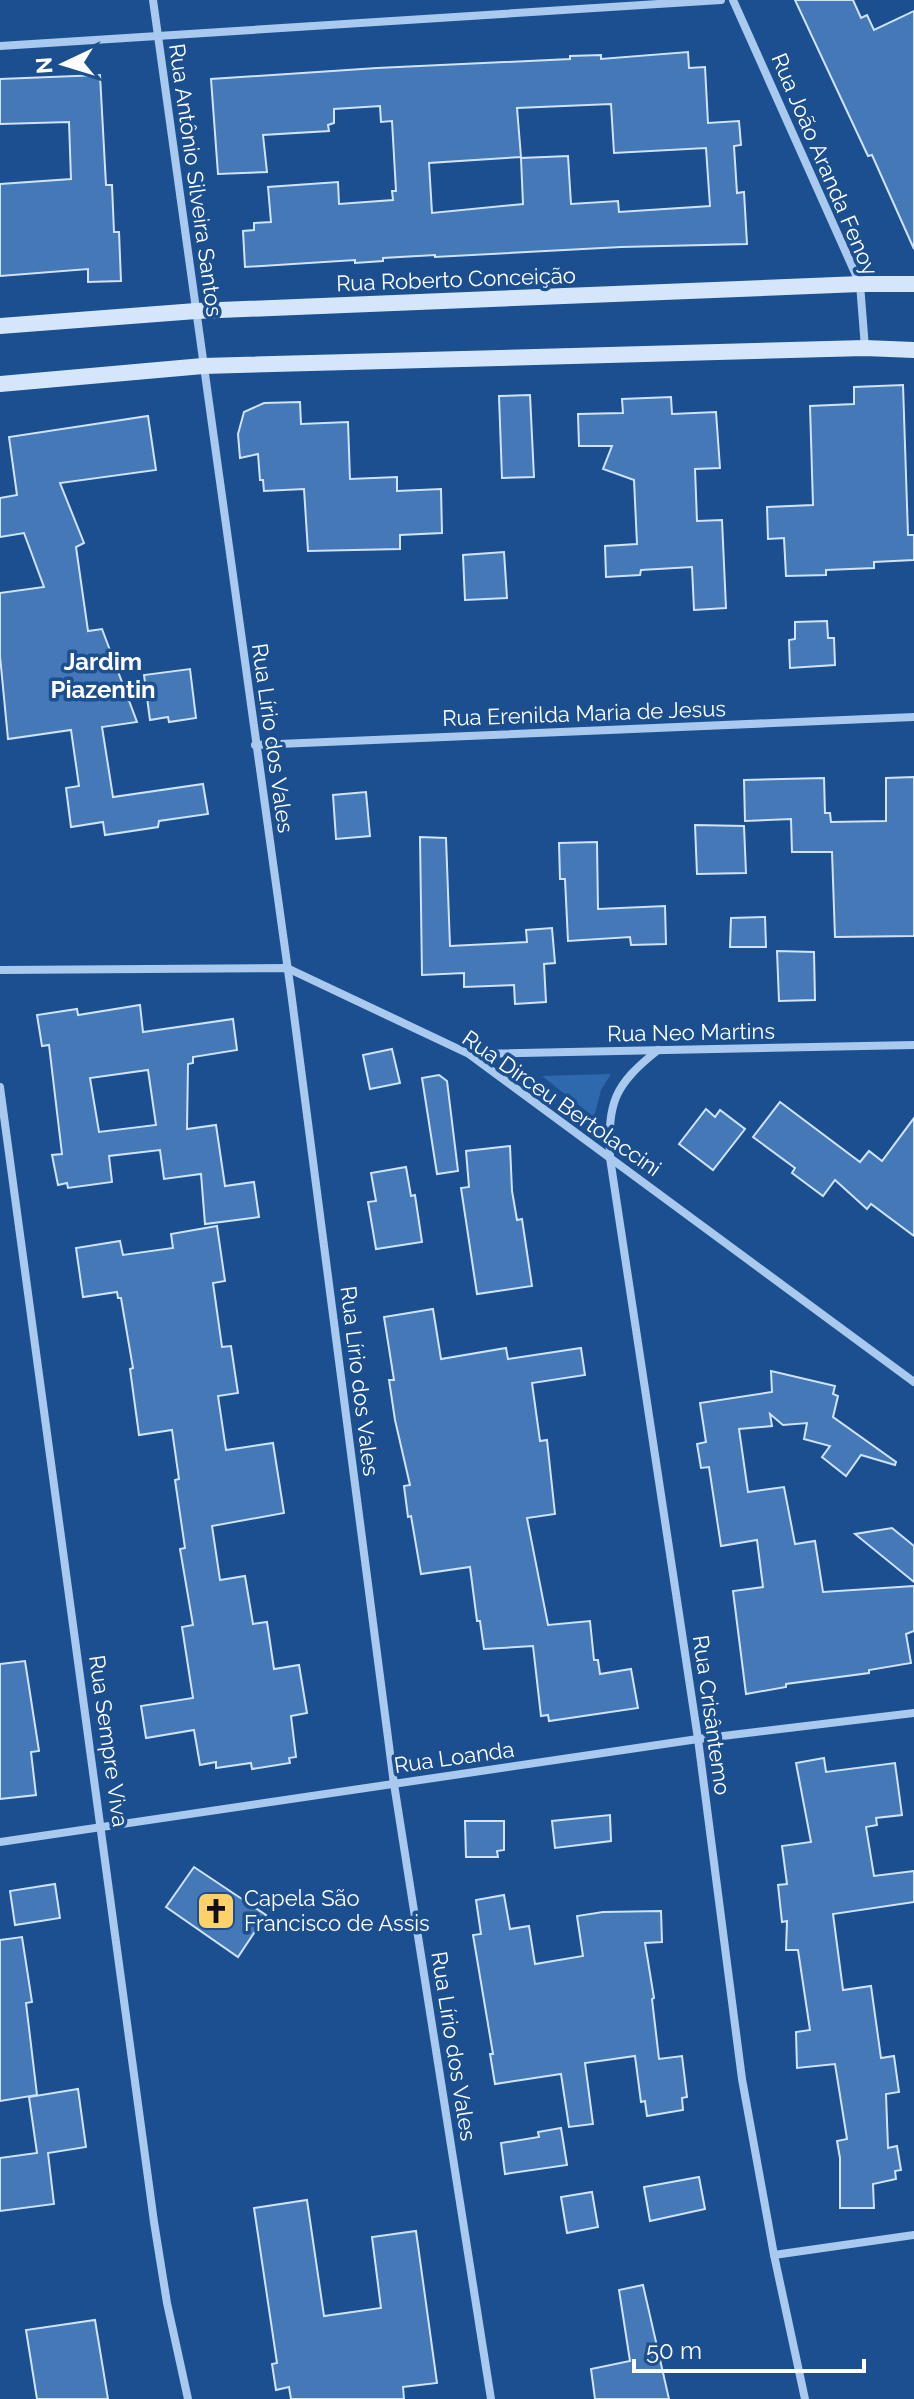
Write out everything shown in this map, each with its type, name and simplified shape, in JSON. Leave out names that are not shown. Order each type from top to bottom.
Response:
[{"type":"street","name":"Rua Antônio Silveira Santos","points":[[153,0],[203,366]]},
{"type":"street","points":[[0,46],[721,0]]},
{"type":"street","name":"Rua João Aranda Fenoy","points":[[733,0],[860,284],[865,348]]},
{"type":"street","name":"Rua Roberto Conceição","points":[[0,326],[196,311],[914,284]]},
{"type":"street","points":[[0,384],[203,366],[865,348],[914,350]]},
{"type":"street","name":"Rua Lírio dos Vales","points":[[203,366],[287,968],[394,1784],[491,2399]]},
{"type":"street","name":"Rua Erenilda Maria de Jesus","points":[[255,745],[914,717]]},
{"type":"street","name":"Rua Dirceu Bertolaccini","points":[[0,970],[287,968],[469,1054],[914,1382]]},
{"type":"street","name":"Rua Neo Martins","points":[[469,1054],[914,1045]]},
{"type":"street","name":"Rua Crisântemo","points":[[658,1050],[627,1078],[617,1093],[609,1120],[610,1158],[698,1739],[742,2079],[774,2255],[805,2399]]},
{"type":"street","name":"Rua Sempre Viva","points":[[0,1087],[103,1828],[154,2222],[167,2303],[188,2399]]},
{"type":"street","name":"Rua Loanda","points":[[0,1842],[698,1739],[914,1713]]},
{"type":"street","points":[[774,2255],[914,2235]]},
{"type":"shaded area","points":[[611,1074],[601,1090],[594,1117],[542,1076]]},
{"type":"building","points":[[795,0],[853,0],[861,18],[867,15],[874,30],[914,11],[914,249],[872,155],[868,156]]},
{"type":"building","points":[[688,52],[689,68],[705,67],[708,123],[739,121],[741,145],[734,146],[737,193],[744,192],[747,244],[435,255],[355,263],[355,260],[245,267],[243,231],[254,230],[254,223],[271,222],[268,187],[338,182],[339,204],[393,200],[392,191],[396,191],[392,121],[381,122],[380,106],[334,109],[334,123],[328,125],[329,131],[263,135],[267,172],[218,174],[211,79],[570,59],[570,56],[601,55],[601,59]],"holes":[[[611,104],[614,153],[706,148],[710,206],[619,212],[618,201],[571,204],[568,156],[521,158],[523,204],[432,213],[429,163],[521,157],[517,108]]]},
{"type":"building","points":[[100,75],[106,185],[112,185],[114,232],[119,232],[121,281],[88,282],[88,269],[0,276],[0,184],[71,179],[69,122],[0,124],[0,79]]},
{"type":"building","points":[[903,385],[908,535],[914,535],[914,560],[874,562],[874,568],[826,570],[826,575],[786,576],[784,538],[768,539],[767,507],[813,505],[810,406],[854,404],[854,387]]},
{"type":"building","points":[[530,395],[534,477],[502,478],[499,396]]},
{"type":"building","points":[[671,397],[672,414],[716,412],[720,468],[695,469],[697,521],[722,520],[726,608],[694,610],[692,567],[641,570],[640,575],[606,577],[605,546],[637,544],[634,480],[603,469],[612,446],[579,446],[578,414],[623,413],[622,399]]},
{"type":"building","points":[[300,402],[301,424],[348,422],[350,479],[397,477],[397,491],[441,489],[442,533],[400,535],[400,549],[308,551],[304,489],[264,491],[258,454],[240,458],[238,434],[244,412],[264,403]]},
{"type":"building","points":[[148,416],[156,470],[60,483],[84,543],[76,547],[88,631],[102,629],[137,722],[102,727],[113,797],[203,784],[208,814],[159,821],[158,827],[105,835],[103,822],[71,827],[66,788],[79,786],[71,730],[8,739],[0,656],[0,593],[44,587],[24,533],[0,537],[0,498],[17,495],[9,437]]},
{"type":"building","points":[[504,552],[507,598],[465,600],[463,555]]},
{"type":"building","points":[[827,621],[828,638],[834,638],[835,665],[790,668],[789,640],[795,639],[795,622]]},
{"type":"building","points":[[190,669],[196,718],[169,722],[168,717],[150,720],[144,675]]},
{"type":"building","points":[[914,777],[914,936],[835,937],[832,852],[792,852],[791,819],[745,821],[744,780],[824,778],[825,813],[830,813],[831,822],[886,821],[886,778]]},
{"type":"building","points":[[366,792],[370,836],[336,839],[333,795]]},
{"type":"building","points":[[695,825],[744,826],[746,873],[697,874]]},
{"type":"building","points":[[420,837],[446,838],[450,946],[527,942],[526,930],[552,928],[555,963],[544,964],[546,1002],[515,1004],[514,985],[464,987],[464,973],[422,975]]},
{"type":"building","points":[[597,842],[598,909],[665,906],[666,944],[631,945],[630,937],[568,941],[565,879],[560,879],[559,843]]},
{"type":"building","points":[[765,917],[766,947],[730,947],[731,918]]},
{"type":"building","points":[[777,951],[814,952],[815,1000],[779,1001]]},
{"type":"building","points":[[140,1005],[143,1032],[233,1019],[237,1050],[193,1057],[193,1063],[188,1064],[187,1129],[216,1125],[225,1186],[254,1182],[259,1217],[205,1224],[201,1174],[164,1179],[160,1150],[109,1156],[112,1182],[68,1188],[67,1183],[58,1185],[52,1155],[62,1154],[49,1045],[42,1046],[37,1015],[77,1009],[78,1015]],"holes":[[[148,1070],[156,1125],[99,1132],[90,1078]]]},
{"type":"building","points":[[392,1049],[400,1083],[370,1089],[363,1055]]},
{"type":"building","points":[[439,1075],[447,1081],[458,1171],[437,1174],[422,1078]]},
{"type":"building","points":[[780,1102],[860,1162],[869,1151],[882,1161],[914,1118],[914,1236],[871,1204],[867,1209],[835,1180],[823,1196],[792,1173],[795,1168],[753,1137]]},
{"type":"building","points":[[706,1109],[715,1117],[720,1110],[745,1129],[713,1170],[679,1144]]},
{"type":"building","points":[[510,1146],[512,1191],[517,1220],[522,1219],[532,1286],[477,1294],[461,1188],[469,1187],[466,1151]]},
{"type":"building","points":[[406,1167],[411,1196],[415,1195],[422,1242],[376,1249],[368,1202],[376,1201],[371,1173]]},
{"type":"building","points":[[217,1226],[225,1281],[213,1283],[222,1347],[231,1346],[238,1393],[218,1396],[226,1450],[273,1443],[284,1513],[212,1526],[220,1580],[245,1576],[253,1624],[267,1622],[274,1669],[299,1665],[307,1713],[291,1716],[296,1757],[289,1758],[290,1763],[252,1769],[251,1763],[216,1768],[216,1762],[200,1765],[194,1730],[146,1738],[141,1706],[193,1698],[182,1627],[193,1625],[180,1549],[185,1548],[175,1480],[179,1479],[172,1430],[139,1435],[130,1369],[133,1368],[121,1298],[118,1298],[117,1292],[83,1297],[76,1248],[120,1241],[123,1255],[173,1248],[171,1234]]},
{"type":"building","points":[[433,1309],[441,1359],[506,1348],[508,1359],[581,1348],[585,1375],[532,1383],[540,1441],[547,1440],[555,1514],[527,1518],[548,1625],[590,1621],[594,1660],[598,1660],[600,1674],[631,1669],[638,1708],[549,1721],[548,1715],[541,1716],[533,1646],[484,1649],[470,1567],[421,1574],[411,1516],[408,1517],[404,1486],[410,1485],[395,1420],[389,1380],[394,1380],[384,1317]]},
{"type":"building","points":[[771,1371],[835,1386],[833,1394],[838,1396],[833,1417],[896,1462],[895,1465],[861,1455],[846,1476],[822,1457],[830,1446],[804,1439],[807,1423],[783,1425],[770,1414],[772,1426],[739,1429],[748,1492],[784,1487],[795,1544],[815,1541],[823,1592],[914,1586],[914,1631],[906,1634],[911,1663],[869,1670],[869,1673],[786,1684],[786,1687],[746,1694],[733,1591],[763,1587],[757,1540],[721,1546],[709,1467],[701,1468],[697,1444],[706,1442],[700,1403],[772,1392]]},
{"type":"building","points":[[892,1528],[914,1546],[914,1582],[855,1534]]},
{"type":"building","points":[[25,1661],[39,1751],[31,1752],[36,1795],[0,1799],[0,1664]]},
{"type":"building","points":[[824,1758],[826,1772],[895,1763],[902,1815],[876,1818],[877,1825],[866,1827],[874,1876],[914,1871],[914,1902],[833,1914],[843,1990],[871,1986],[881,2058],[894,2056],[899,2092],[886,2094],[888,2148],[897,2146],[901,2170],[895,2171],[896,2179],[873,2184],[874,2208],[840,2208],[837,2141],[847,2139],[835,2064],[797,2068],[796,2032],[810,2030],[798,1950],[786,1950],[787,1921],[782,1922],[778,1885],[787,1884],[782,1846],[811,1842],[796,1763]]},
{"type":"building","points":[[610,1815],[611,1841],[555,1848],[552,1821]]},
{"type":"building","points":[[465,1821],[504,1821],[504,1850],[497,1851],[498,1857],[466,1857]]},
{"type":"building","name":"Capela São Francisco de Assis","points":[[194,1867],[266,1915],[238,1957],[166,1907]]},
{"type":"building","points":[[55,1884],[60,1918],[15,1925],[10,1891]]},
{"type":"building","points":[[504,1895],[510,1929],[529,1926],[535,1964],[583,1956],[577,1916],[603,1912],[661,1911],[662,1942],[645,1943],[659,2059],[682,2056],[687,2097],[682,2098],[683,2110],[647,2116],[645,2101],[641,2102],[635,2056],[585,2063],[593,2124],[569,2127],[561,2074],[495,2084],[490,2054],[493,2054],[473,1935],[481,1934],[476,1900]]},
{"type":"building","points":[[22,1937],[32,2002],[26,2003],[37,2095],[0,2101],[0,1940]]},
{"type":"building","points":[[78,2089],[86,2147],[48,2153],[54,2204],[0,2211],[0,2158],[37,2153],[29,2097]]},
{"type":"building","points":[[561,2128],[567,2165],[505,2174],[501,2143],[539,2137],[538,2132]]},
{"type":"building","points":[[699,2177],[705,2209],[650,2221],[644,2187]]},
{"type":"building","points":[[592,2192],[598,2227],[567,2233],[561,2197]]},
{"type":"building","points":[[307,2200],[324,2316],[381,2308],[372,2237],[416,2231],[437,2383],[403,2387],[404,2399],[291,2399],[289,2387],[276,2390],[272,2364],[277,2363],[254,2208]]},
{"type":"building","points":[[643,2285],[669,2399],[595,2399],[591,2369],[630,2361],[619,2290]]},
{"type":"building","points":[[95,2320],[108,2399],[37,2399],[26,2330]]},
{"type":"place","name":"Capela São Francisco de Assis","points":[[216,1911]]},
{"type":"district","name":"Jardim Piazentin","points":[[103,676]]}]
